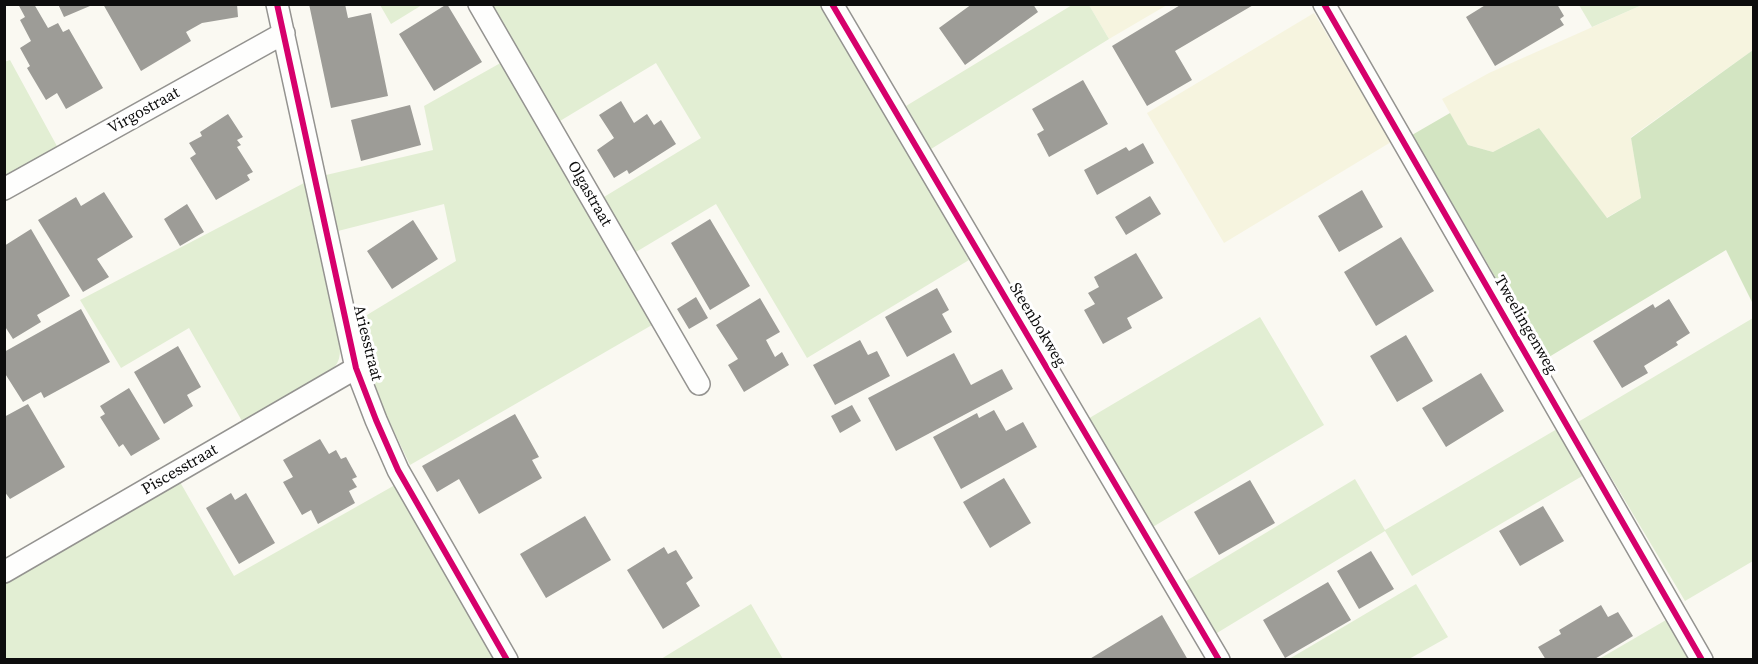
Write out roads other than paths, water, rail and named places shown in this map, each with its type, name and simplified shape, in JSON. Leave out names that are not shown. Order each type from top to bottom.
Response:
[{"type":"street","name":"Ariesstraat","points":[[278,4],[356,368],[398,470],[507,660]]},
{"type":"street","name":"Olgastraat","points":[[479,4],[699,384]]},
{"type":"street","name":"Steenbokweg","points":[[832,4],[1219,660]]},
{"type":"street","name":"Tweelingenweg","points":[[1324,4],[1702,660]]},
{"type":"street","name":"Virgostraat","points":[[4,189],[284,33]]},
{"type":"street","name":"Piscesstraat","points":[[4,572],[356,368]]}]
